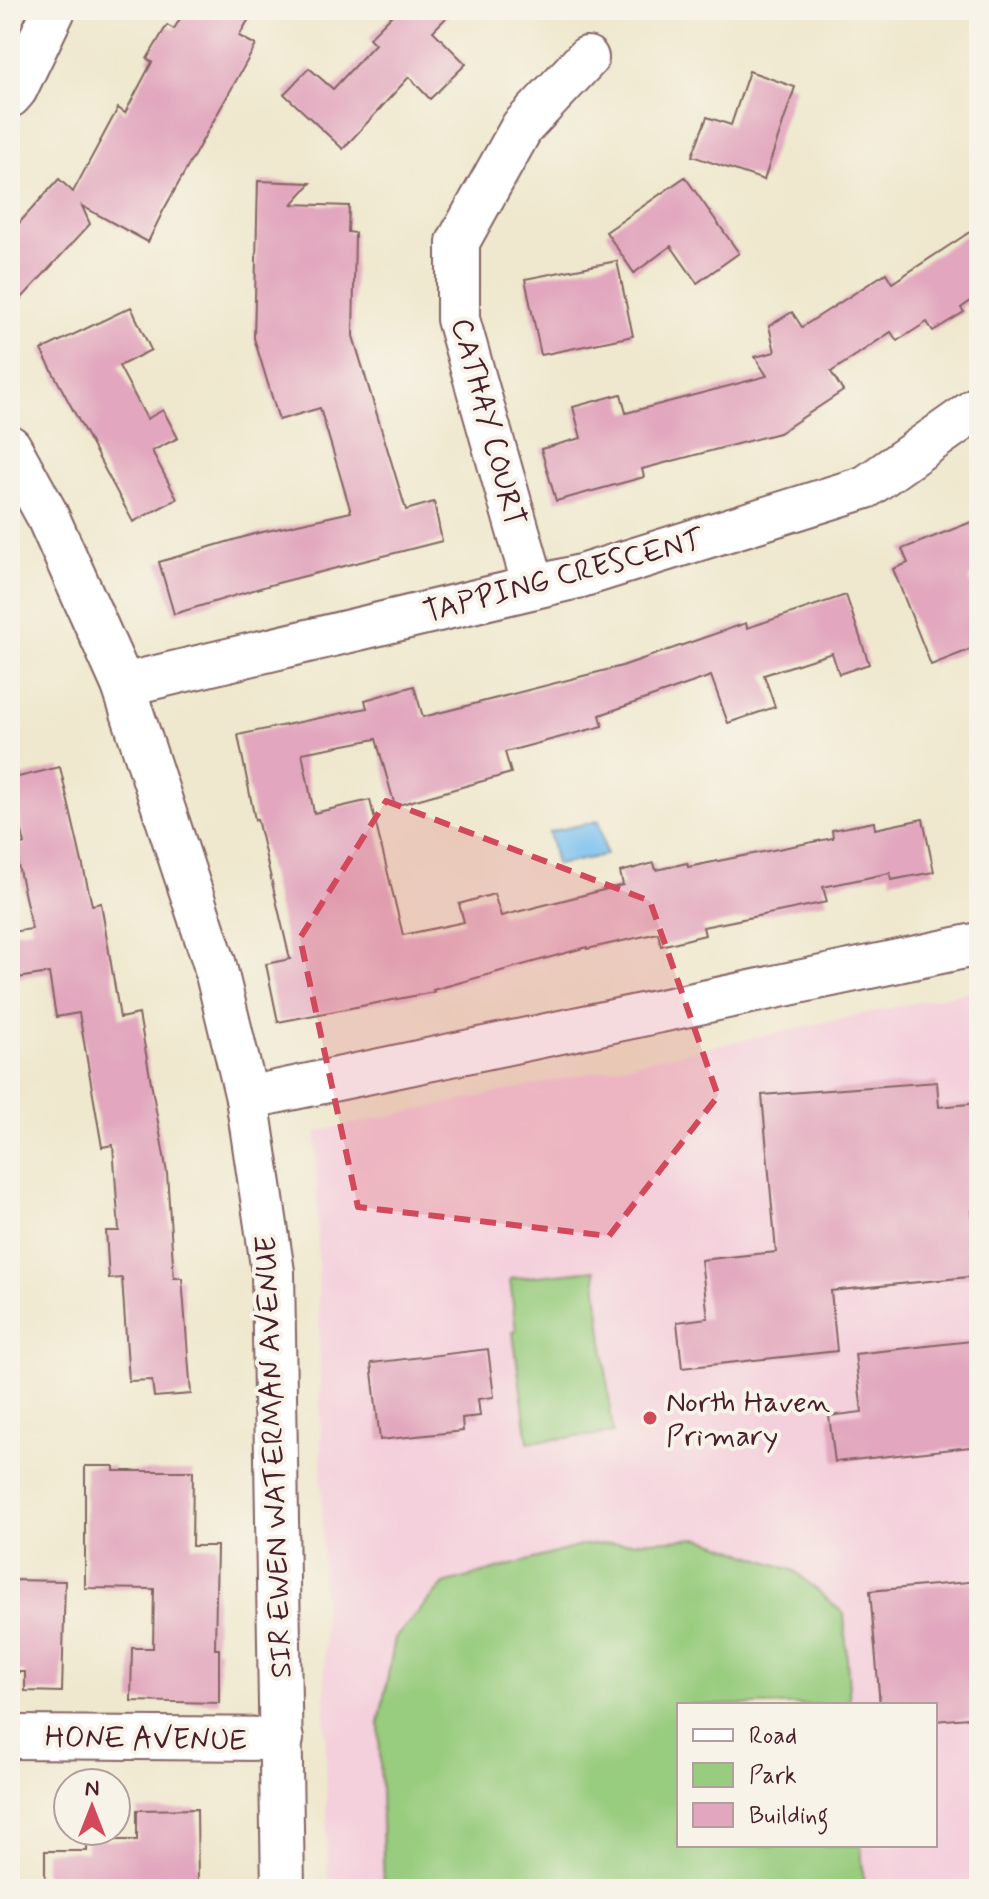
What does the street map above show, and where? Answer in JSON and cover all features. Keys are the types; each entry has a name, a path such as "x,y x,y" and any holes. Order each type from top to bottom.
{"street":[{"path":"10,96 54,10"},
{"name":"CATHAY COURT","path":"534,587 458,319 458,242 522,127 587,58"},
{"name":"TAPPING CRESCENT","path":"123,685 581,576 866,487 979,407"},
{"name":"SIR EWEN WATERMAN AVENUE","path":"10,447 46,513 123,685 214,962 247,1098 273,1272 283,1889"},
{"path":"247,1098 979,944"},
{"name":"HONE AVENUE","path":"10,1737 282,1739"}],"highlighted area":[{"path":"386,801 650,901 718,1096 609,1236 358,1207 300,938"}],"shaded area":[{"name":"North Haven Primary","path":"979,989 979,1889 328,1889 316,1132"}],"green space":[{"path":"595,1270 613,1433 528,1442 513,1332 516,1331 510,1279"},
{"path":"701,1538 795,1571 844,1614 850,1703 677,1703 677,1847 861,1847 864,1889 384,1889 379,1724 395,1638 444,1584 584,1545"}],"water":[{"path":"598,821 606,855 556,865 549,832"}],"building":[{"path":"185,10 254,10 239,36 256,45 148,242 82,206 90,224 10,311 10,233 59,179 73,192 118,108 125,113 152,62 147,59 167,25 174,29"},
{"path":"397,10 454,10 433,31 466,64 430,99 409,77 343,149 284,94 309,68 333,89 375,44 369,38"},
{"path":"749,71 795,87 764,180 692,156 707,117 731,125"},
{"path":"685,177 739,253 697,283 671,246 634,273 606,232"},
{"path":"258,181 311,183 292,204 349,206 348,232 355,233 353,336 406,510 434,502 442,541 270,585 174,614 159,562 254,534 351,512 320,408 279,420 254,338"},
{"path":"979,226 979,295 961,308 964,312 933,331 927,322 897,341 891,332 831,372 843,391 779,433 642,469 644,477 556,501 541,449 581,438 573,407 621,394 626,413 767,376 755,357 775,352 769,326 792,312 802,327 886,273 892,283"},
{"path":"617,261 633,336 541,355 525,279"},
{"path":"131,307 151,350 119,366 147,419 163,410 178,438 152,451 177,499 133,522 41,350"},
{"path":"979,519 979,572 969,578 979,604 979,646 931,665 893,569 908,563 902,549"},
{"path":"846,595 869,664 839,674 832,653 764,675 775,707 728,723 711,676 600,715 603,726 505,752 511,773 395,806 376,739 302,753 314,813 370,800 403,935 464,922 459,904 494,894 501,916 623,885 620,872 654,863 656,870 687,863 688,867 833,838 832,830 874,822 875,829 923,819 934,872 891,880 890,873 823,887 827,902 703,927 705,935 661,946 658,933 587,947 434,992 278,1022 266,964 290,959 255,820 238,735 367,708 365,700 414,686 423,717 622,666 746,623 747,628"},
{"path":"60,767 92,905 101,903 120,1018 139,1014 167,1173 174,1278 182,1278 191,1394 154,1397 152,1380 129,1381 122,1278 109,1279 106,1231 119,1231 113,1145 102,1147 79,1013 56,1017 49,973 17,978 10,932 32,929 14,847 25,844 10,779"},
{"path":"937,1082 939,1107 979,1103 979,1209 972,1210 978,1276 831,1291 837,1351 682,1368 677,1322 708,1318 701,1260 776,1252 762,1095"},
{"path":"971,1341 979,1413 979,1446 835,1462 829,1416 862,1412 855,1354"},
{"path":"488,1349 494,1397 478,1399 480,1416 462,1418 463,1431 380,1440 371,1363"},
{"path":"85,1466 114,1466 114,1471 193,1471 192,1546 217,1546 215,1649 219,1649 219,1703 131,1701 132,1648 153,1648 154,1589 85,1588"},
{"path":"10,1580 65,1581 62,1692 25,1691 25,1672 10,1672"},
{"path":"979,1581 979,1717 937,1721 937,1703 880,1703 870,1591"},
{"path":"197,1809 198,1889 45,1889 45,1851 132,1847 132,1840 137,1840 137,1810"}],"place":[{"name":"North Haven Primary","path":"650,1418"}]}
